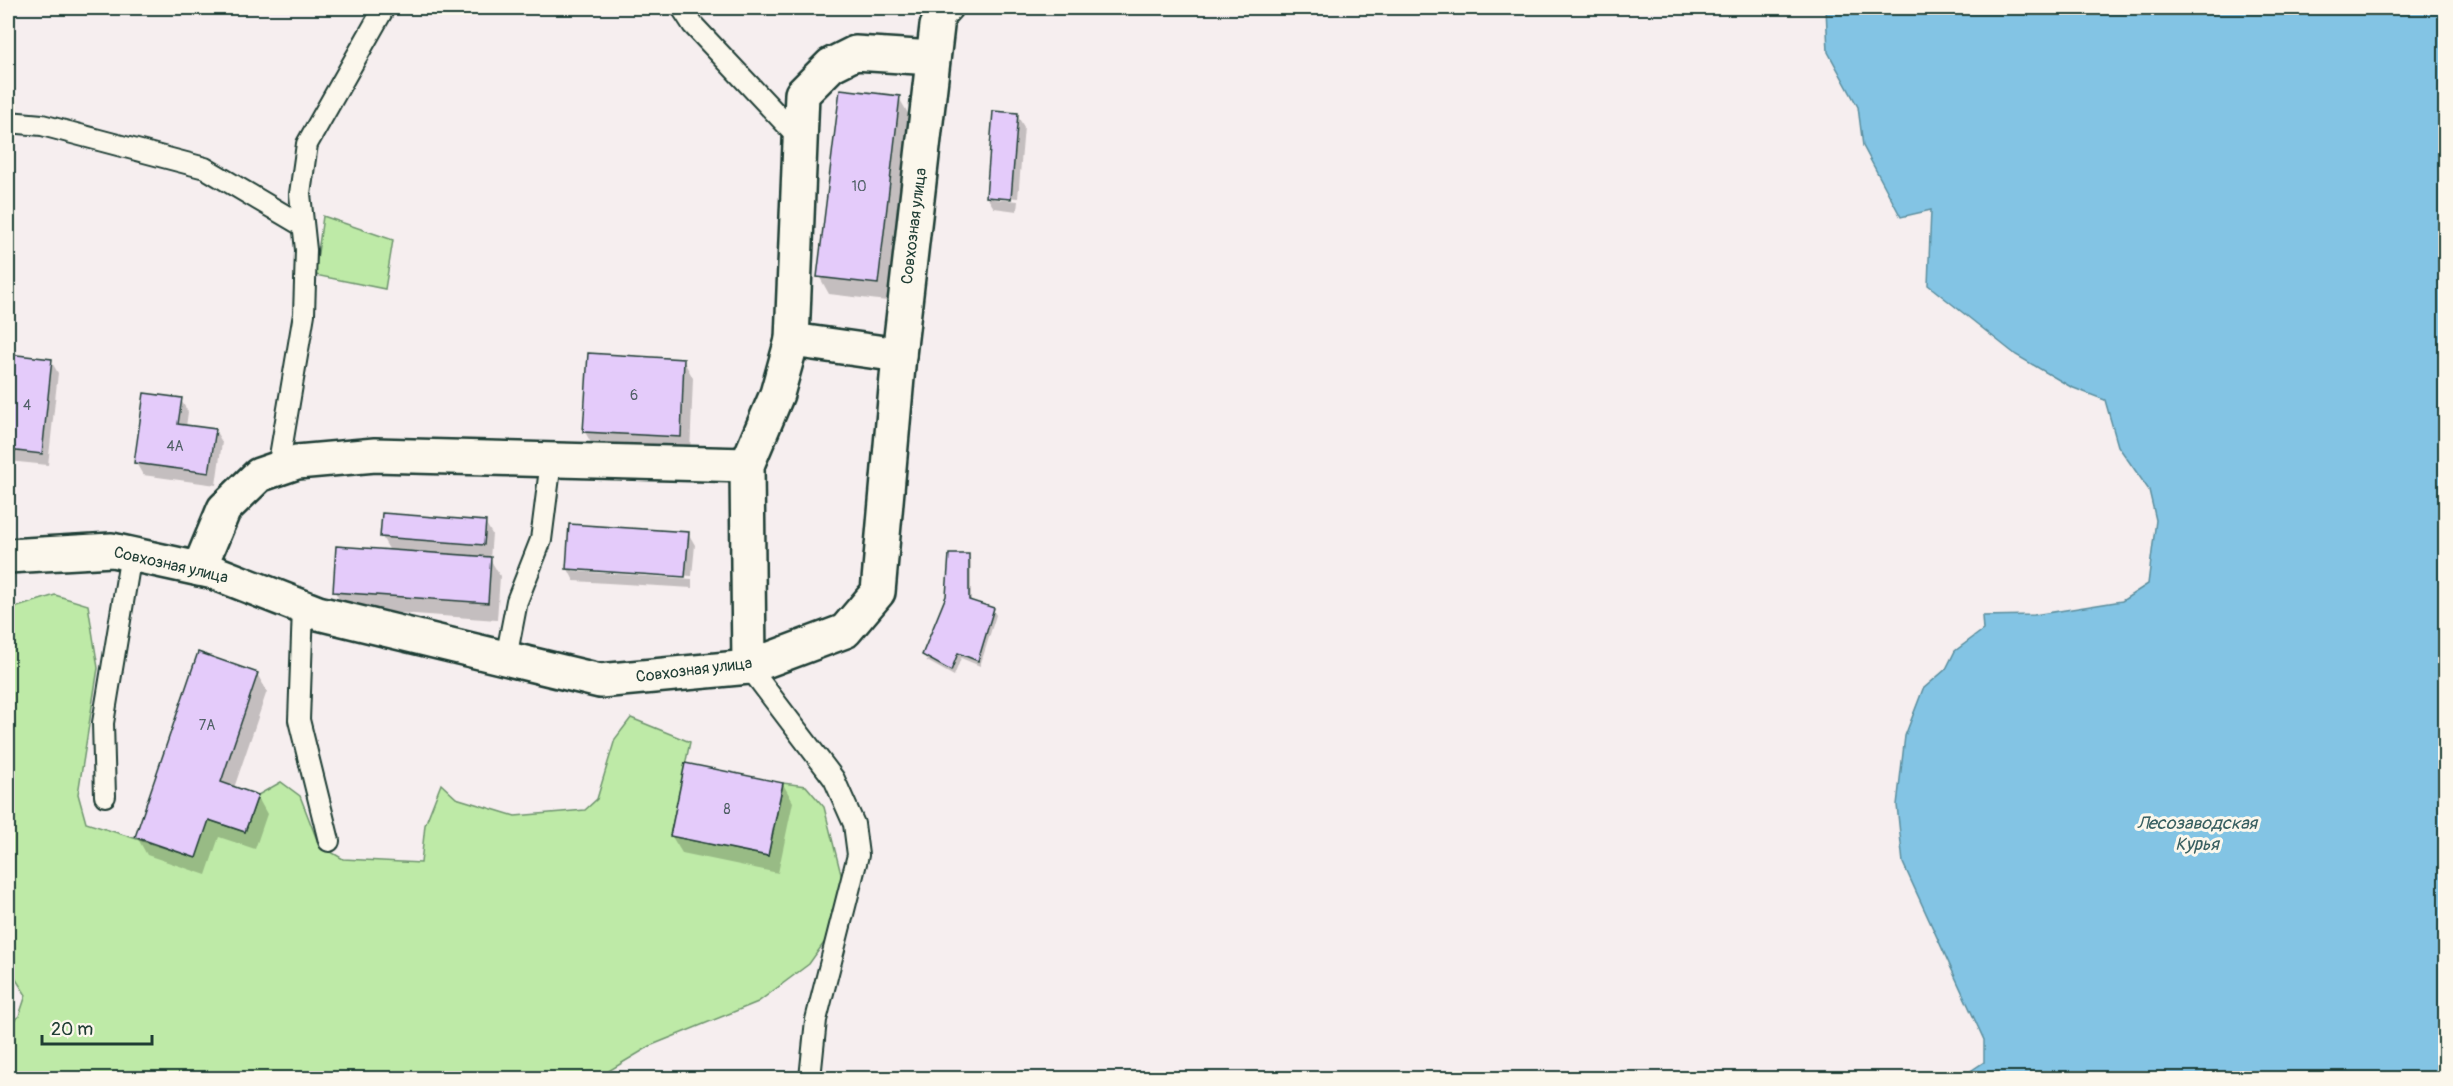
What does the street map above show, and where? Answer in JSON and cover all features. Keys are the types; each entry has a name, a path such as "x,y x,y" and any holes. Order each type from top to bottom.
{"street":[{"name":"Совхозная улица","path":"8,556 112,550 131,554 213,572 318,613 600,681 749,667 845,631 878,592 899,355 933,58 945,17"},
{"path":"749,667 747,465 777,394 792,340 801,94 831,65 855,53 933,58"},
{"path":"792,340 899,355"},
{"path":"199,569 224,509 259,475 297,462 375,455 747,465"}],"lane":[{"path":"278,468 304,314 306,250 300,194 307,144 384,8"},
{"path":"682,8 693,25 800,139"},
{"path":"8,122 42,125 205,168 303,226"},
{"path":"506,658 518,601 541,540 551,461"},
{"path":"105,796 103,723 131,554"},
{"path":"303,608 299,720 329,841"},
{"path":"749,667 834,778 854,824 858,855 816,1020 810,1078"}],"green space":[{"path":"323,216 393,240 385,289 315,275"},
{"path":"55,595 88,605 98,668 78,794 86,823 191,856 209,820 245,832 258,795 281,782 300,796 319,845 343,859 421,863 425,825 441,784 456,798 515,816 585,810 597,799 615,739 631,718 690,742 670,836 768,856 783,783 806,786 824,807 843,882 826,940 809,964 758,1002 652,1045 597,1078 16,1078 8,1073 8,1025 19,1016 26,995 8,967 8,610"}],"water":[{"name":"Лесозаводская Курья","path":"1826,8 2445,8 2445,1078 1960,1078 1984,1062 1984,1040 1903,863 1897,805 1905,736 1923,689 1946,669 1955,651 1983,630 1982,616 2034,615 2122,601 2148,584 2156,520 2149,490 2118,446 2105,400 2071,387 2016,355 1928,285 1931,210 1901,217 1863,146 1858,107 1828,52"}],"building":[{"path":"840,89 900,96 878,284 817,277"},
{"path":"993,111 1018,113 1011,199 986,197"},
{"path":"588,353 684,359 681,437 583,432"},
{"path":"8,354 52,359 42,454 8,450"},
{"path":"144,393 182,398 178,424 216,429 209,473 134,463"},
{"path":"382,513 486,521 484,545 380,537"},
{"path":"569,524 689,532 685,577 566,569"},
{"path":"336,546 491,557 488,603 333,592"},
{"path":"949,554 969,554 969,600 994,608 978,661 958,653 951,671 922,655 946,596"},
{"path":"198,652 258,673 221,782 258,795 245,832 209,820 196,858 135,837"},
{"path":"685,763 783,783 768,856 670,836"}]}
